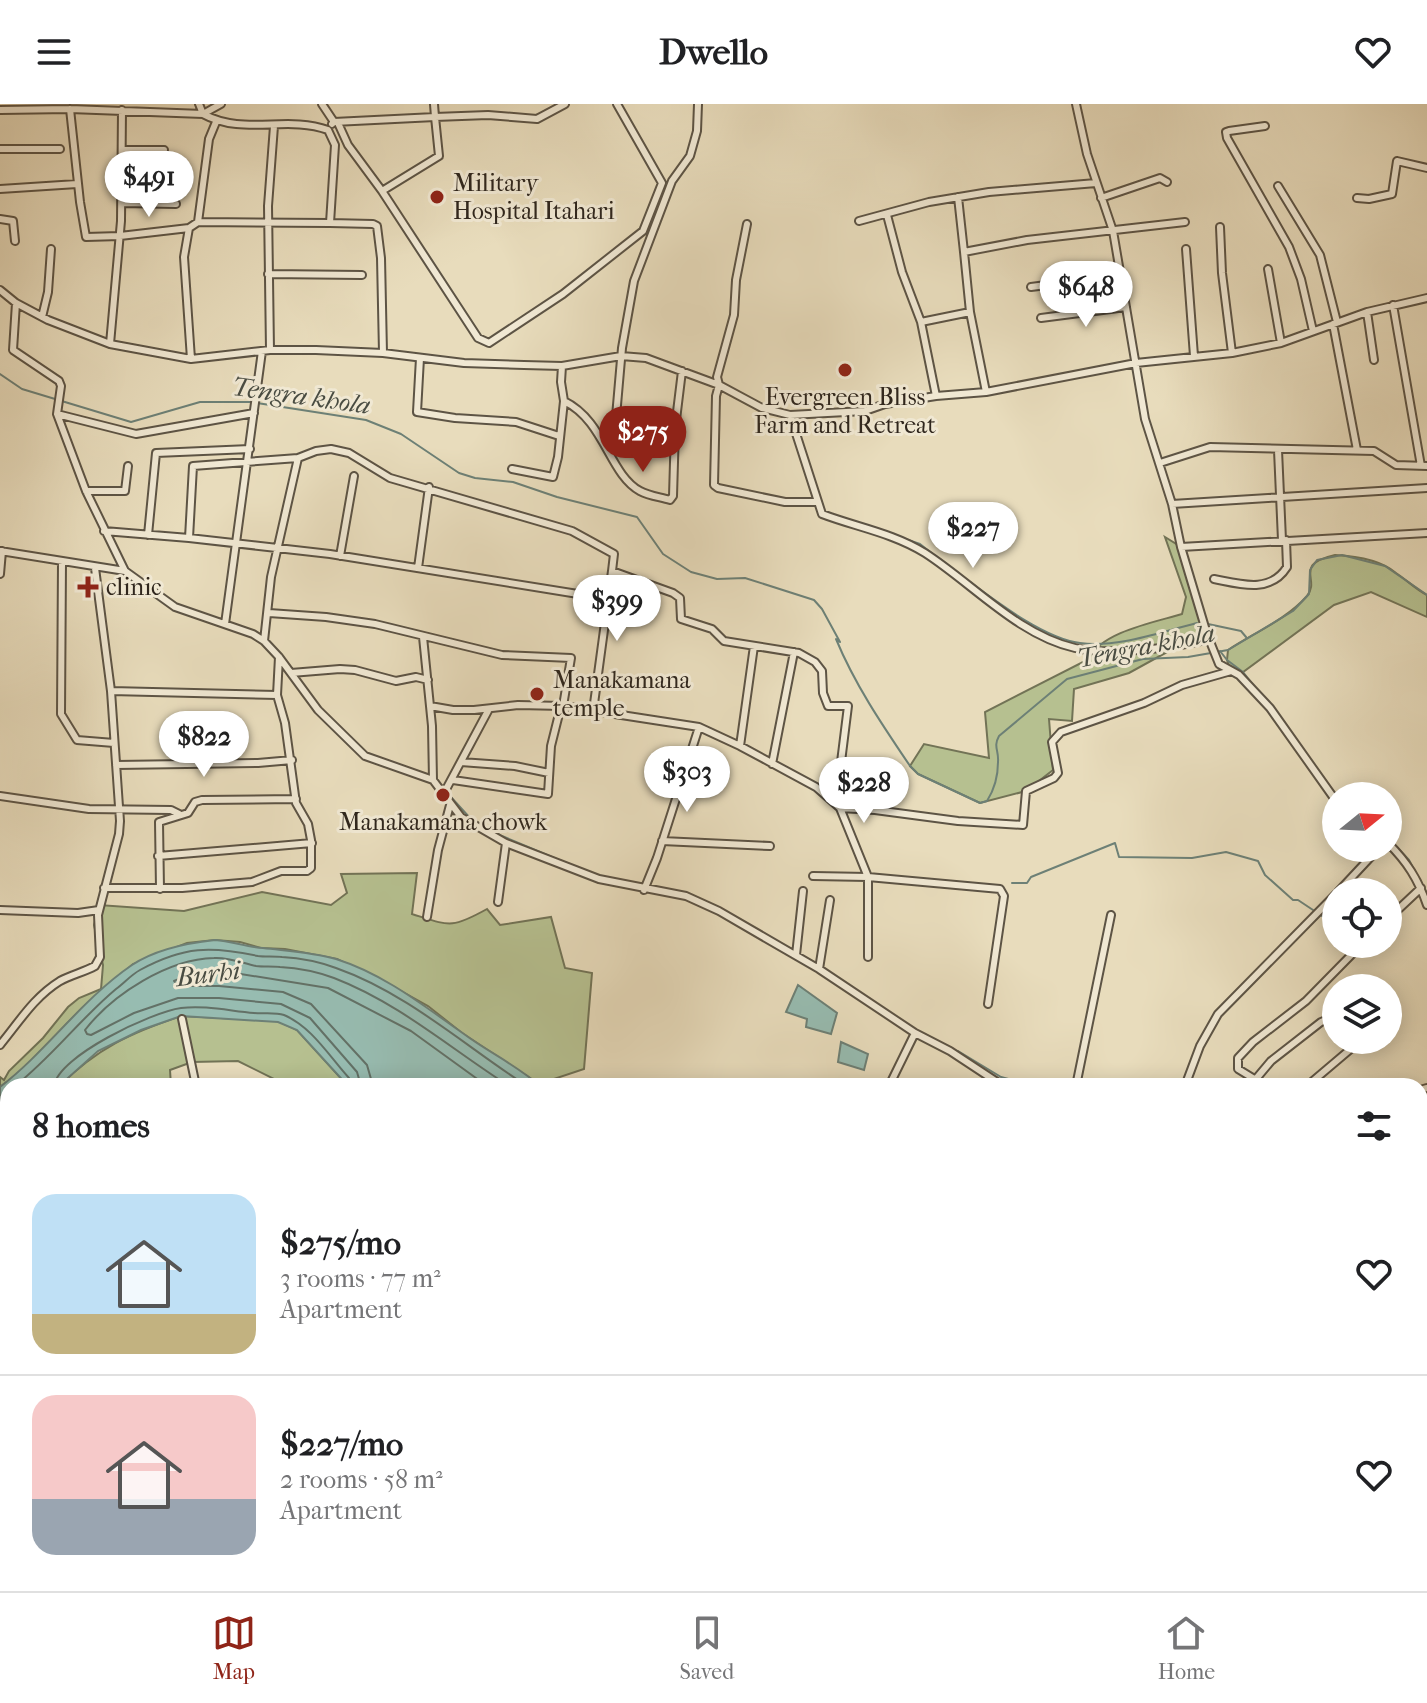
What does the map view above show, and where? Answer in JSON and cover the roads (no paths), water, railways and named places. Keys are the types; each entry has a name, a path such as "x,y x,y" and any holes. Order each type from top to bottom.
{"street":[{"path":"199,104 203,114"},
{"path":"203,114 221,104"},
{"path":"322,104 478,338 485,342 493,341 563,294 643,231 662,183 617,104"},
{"path":"382,191 439,156 434,104"},
{"path":"328,130 336,122 386,117 488,115 537,119 565,104"},
{"path":"607,446 615,428 621,356 634,281 672,181 690,156 697,131 698,104"},
{"path":"1076,104 1096,183 1113,231 1152,448 1160,463 1181,547 1217,661 1239,675 1270,708 1323,782"},
{"path":"0,110 122,110 131,107 203,114 216,122 242,126 292,124 328,130"},
{"path":"70,109 86,237 189,228 198,222 377,226 381,258 383,353"},
{"path":"110,344 122,203 122,110"},
{"path":"198,222 209,139 216,122"},
{"path":"225,624 257,386 266,350 268,224 274,126"},
{"path":"1265,126 1229,131 1226,132 1227,138 1289,247 1304,289 1313,331"},
{"path":"328,130 335,145 330,223"},
{"path":"0,149 60,149"},
{"path":"122,150 164,150"},
{"path":"1357,198 1392,194 1397,161 1427,168"},
{"path":"122,181 184,178"},
{"path":"1101,198 1160,178 1167,182"},
{"path":"859,221 929,202 989,192 1096,183"},
{"path":"0,189 77,184"},
{"path":"1278,186 1320,255 1357,450"},
{"path":"958,197 970,312 986,392"},
{"path":"122,203 176,204"},
{"path":"887,215 902,272 921,322 936,396"},
{"path":"0,219 13,221 15,241"},
{"path":"964,252 1027,240 1185,222"},
{"path":"747,224 736,280 734,315 717,377 714,485 785,502 817,502"},
{"path":"1220,227 1232,353"},
{"path":"189,228 184,257 191,359"},
{"path":"42,317 48,292 51,249"},
{"path":"1186,249 1194,356"},
{"path":"1268,269 1281,343"},
{"path":"268,274 362,275"},
{"path":"1031,287 1122,275"},
{"path":"0,290 42,317 110,344 191,359 266,350 383,353 464,363 562,366 621,356 646,358 719,385 762,408 790,415 865,411 885,404 986,392 1136,363 1232,353 1281,343 1367,312 1427,298"},
{"path":"16,303 13,350 56,378 61,386 58,412 86,491 125,571 175,607 253,634 264,641 318,710 365,756 433,780"},
{"path":"1160,463 1210,447 1357,450 1380,453 1396,465 1424,466 1393,305"},
{"path":"1041,318 1126,307"},
{"path":"921,322 970,312"},
{"path":"1367,312 1374,360"},
{"path":"420,358 417,412 516,422 559,436"},
{"path":"512,469 553,477 564,401 562,366"},
{"path":"564,401 574,406 591,423 633,486 670,500 673,496 675,428 682,371"},
{"path":"58,412 136,434 254,413"},
{"path":"790,415 822,514 903,541 1029,628 1075,648 1178,646 1210,639"},
{"path":"148,535 156,453 250,449"},
{"path":"189,538 193,466 298,458 331,449 349,453 390,478 429,487 450,497 584,536 614,554 593,711"},
{"path":"1214,579 1244,585 1268,584 1287,567 1278,450"},
{"path":"264,641 271,577 298,458"},
{"path":"86,491 125,491 128,466"},
{"path":"340,556 354,476"},
{"path":"418,568 429,487"},
{"path":"1172,504 1427,488"},
{"path":"104,531 277,547 609,599"},
{"path":"1181,547 1427,533"},
{"path":"0,574 1,551 125,571"},
{"path":"62,562 61,714 77,740 114,743"},
{"path":"0,1045 24,1013 47,991 67,977 95,966 100,957 99,910 119,834 111,691 95,568"},
{"path":"612,571 673,593 680,598 681,619 712,629 724,641 794,652 815,662 822,671 823,693 828,706 848,706 839,778 840,808 868,877 868,957"},
{"path":"269,613 363,622 502,655 571,658 563,706 553,735 548,794 453,780"},
{"path":"423,637 433,780 461,817 506,843 599,879 686,896 719,911 819,969 988,1078"},
{"path":"740,746 754,646"},
{"path":"772,764 794,652"},
{"path":"104,888 160,889 252,882 276,872 307,871 313,864 308,824 296,799 292,760 277,695 279,657"},
{"path":"291,673 340,669 396,681 416,677 428,680"},
{"path":"430,706 453,710 518,705 563,706 699,727 816,787 840,808 1023,825 1026,791 1058,773 1052,742 1061,732 1144,703 1182,685 1231,671"},
{"path":"111,691 277,695"},
{"path":"443,795 489,709"},
{"path":"644,890 699,727"},
{"path":"116,765 292,760"},
{"path":"461,762 515,766 549,773"},
{"path":"0,796 59,805 171,810 180,815"},
{"path":"160,889 159,822 191,811 195,802 202,800 296,799"},
{"path":"427,917 438,850 450,805"},
{"path":"662,841 770,846"},
{"path":"158,856 312,843"},
{"path":"498,902 506,843"},
{"path":"1402,857 1421,888 1427,905"},
{"path":"1351,878 1366,862"},
{"path":"813,876 994,887 1003,892 988,1004"},
{"path":"1402,906 1421,888"},
{"path":"796,955 803,891"},
{"path":"819,969 830,900"},
{"path":"1188,1078 1200,1046 1218,1014 1322,908"},
{"path":"0,910 78,913 99,910"},
{"path":"1078,1078 1111,915"},
{"path":"1253,1078 1238,1069 1238,1058 1253,1042 1306,1001 1348,958"},
{"path":"182,1019 194,1078"},
{"path":"1258,1078 1271,1061 1322,1022"},
{"path":"893,1078 915,1033"},
{"path":"1316,1078 1345,1054"}],"water":[{"name":"Burhi","path":"215,940 318,955 354,965 403,992 530,1078 341,1078 297,1030 278,1022 181,1016 141,1030 98,1051 68,1078 11,1078 97,993 132,965 151,955"},
{"path":"798,985 837,1013 831,1034 806,1027 807,1019 786,1012"},
{"path":"841,1042 868,1054 864,1070 838,1062"}],"waterway":[{"name":"Tengra khola","path":"0,374 22,389 131,422 200,402 251,402"},
{"name":"Tengra khola","path":"257,403 366,420 401,434 459,473 513,482 557,497 637,517 663,554 691,572 717,579 745,578 814,600 840,642 836,639 861,689 910,766 918,774 980,803 987,801 995,782 999,736 1067,679 1143,659 1188,657 1228,650 1293,611 1309,594 1310,570 1317,560 1342,555 1385,566 1427,595"},
{"path":"823,507 825,512 920,544 948,566"},
{"path":"956,572 1032,624 1080,643 1124,641 1197,623"},
{"path":"1208,624 1241,631 1246,637"},
{"path":"1220,651 1243,672 1289,730"},
{"path":"450,796 470,818 502,836 564,862"},
{"path":"1012,883 1027,883 1031,877 1115,843 1119,857 1192,858 1226,852 1258,861 1265,875 1293,900 1298,900 1322,916"},
{"path":"1402,852 1427,894"},
{"path":"958,1051 1005,1078"}],"place":[{"name":"Military Hospital Itahari","path":"437,197"},
{"name":"Evergreen Bliss Farm and Retreat","path":"845,370"},
{"name":"clinic","path":"88,587"},
{"name":"Manakamana temple","path":"537,694"},
{"name":"Manakamana chowk","path":"443,795"}]}
